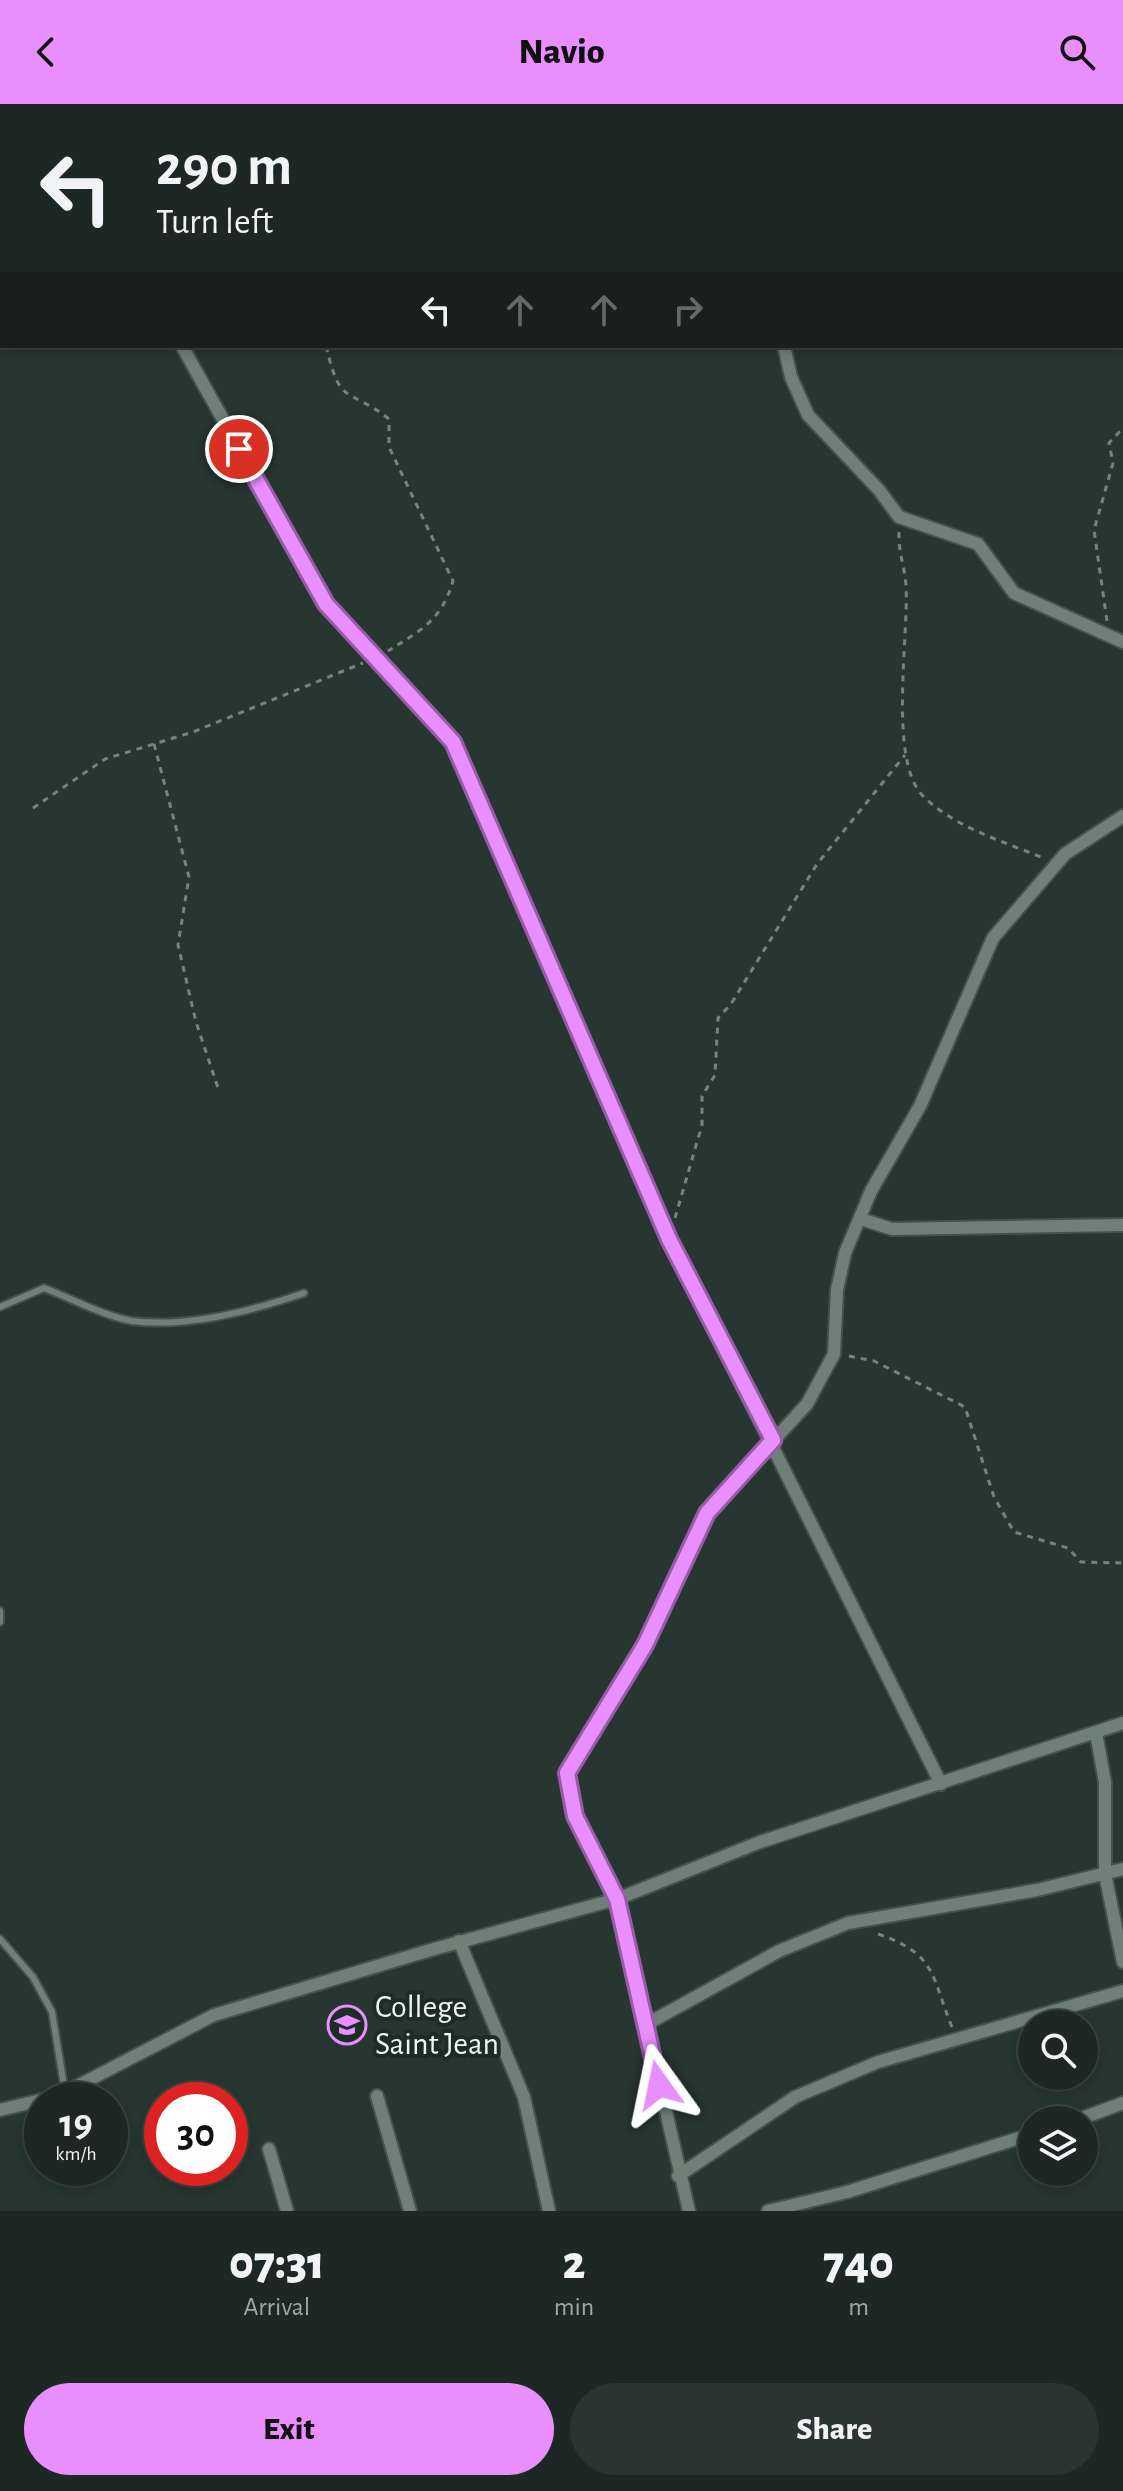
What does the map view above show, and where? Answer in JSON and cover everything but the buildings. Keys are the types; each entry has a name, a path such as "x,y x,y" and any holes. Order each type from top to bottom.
{"street":[{"path":"183,348 326,604 453,742 669,1239 773,1440 941,1784"},
{"path":"784,348 791,377 808,415 879,490 899,517 978,544 1014,593 1123,642"},
{"path":"689,2211 678,2176 617,1899 575,1816 567,1773 645,1645 707,1513 807,1404 834,1354 837,1290 845,1253 871,1191 920,1106 993,938 1057,864 1123,816"},
{"path":"861,1219 892,1229 1123,1225"},
{"path":"84,2082 214,2015 459,1941 617,1899 760,1842 1123,1723"},
{"path":"1096,1733 1105,1782 1105,1874 1123,1962"},
{"path":"645,2025 779,1951 848,1923 1037,1890 1123,1869"},
{"path":"459,1941 524,2097 549,2211"},
{"path":"678,2176 795,2097 878,2062 1123,1991"},
{"path":"377,2096 410,2211"},
{"path":"0,2110 24,2103"},
{"path":"1098,2112 1123,2103"},
{"path":"768,2211 847,2192 1018,2138"},
{"path":"269,2149 287,2211"}],"lane":[{"path":"0,1307 44,1288 131,1321 207,1319 258,1309 304,1293"},
{"path":"0,1611 0,1622"},
{"path":"0,1939 33,1977 52,2012 63,2082"}],"path":[{"path":"33,808 105,759 272,702 375,658 421,630 445,606 453,581 389,447 389,419 370,404 345,395 335,382 326,348"},
{"path":"1110,636 1094,530 1113,463 1109,443 1123,428"},
{"path":"899,517 898,553 906,583 905,755 921,795 958,822 1057,864"},
{"path":"154,744 189,877 178,945 196,1022 219,1091"},
{"path":"669,1239 702,1125 702,1096 715,1075 718,1018 731,1004 817,864 905,755"},
{"path":"834,1354 874,1361 965,1407 994,1497 1014,1532 1068,1548 1081,1562 1123,1563"},
{"path":"874,1932 901,1942 930,1964 957,2040"}],"place":[{"name":"College Saint Jean","path":"347,2025"}],"route":[{"path":"239,449 326,604 453,742 669,1239 773,1440 707,1513 645,1645 567,1773 575,1816 617,1899 659,2085"}]}
